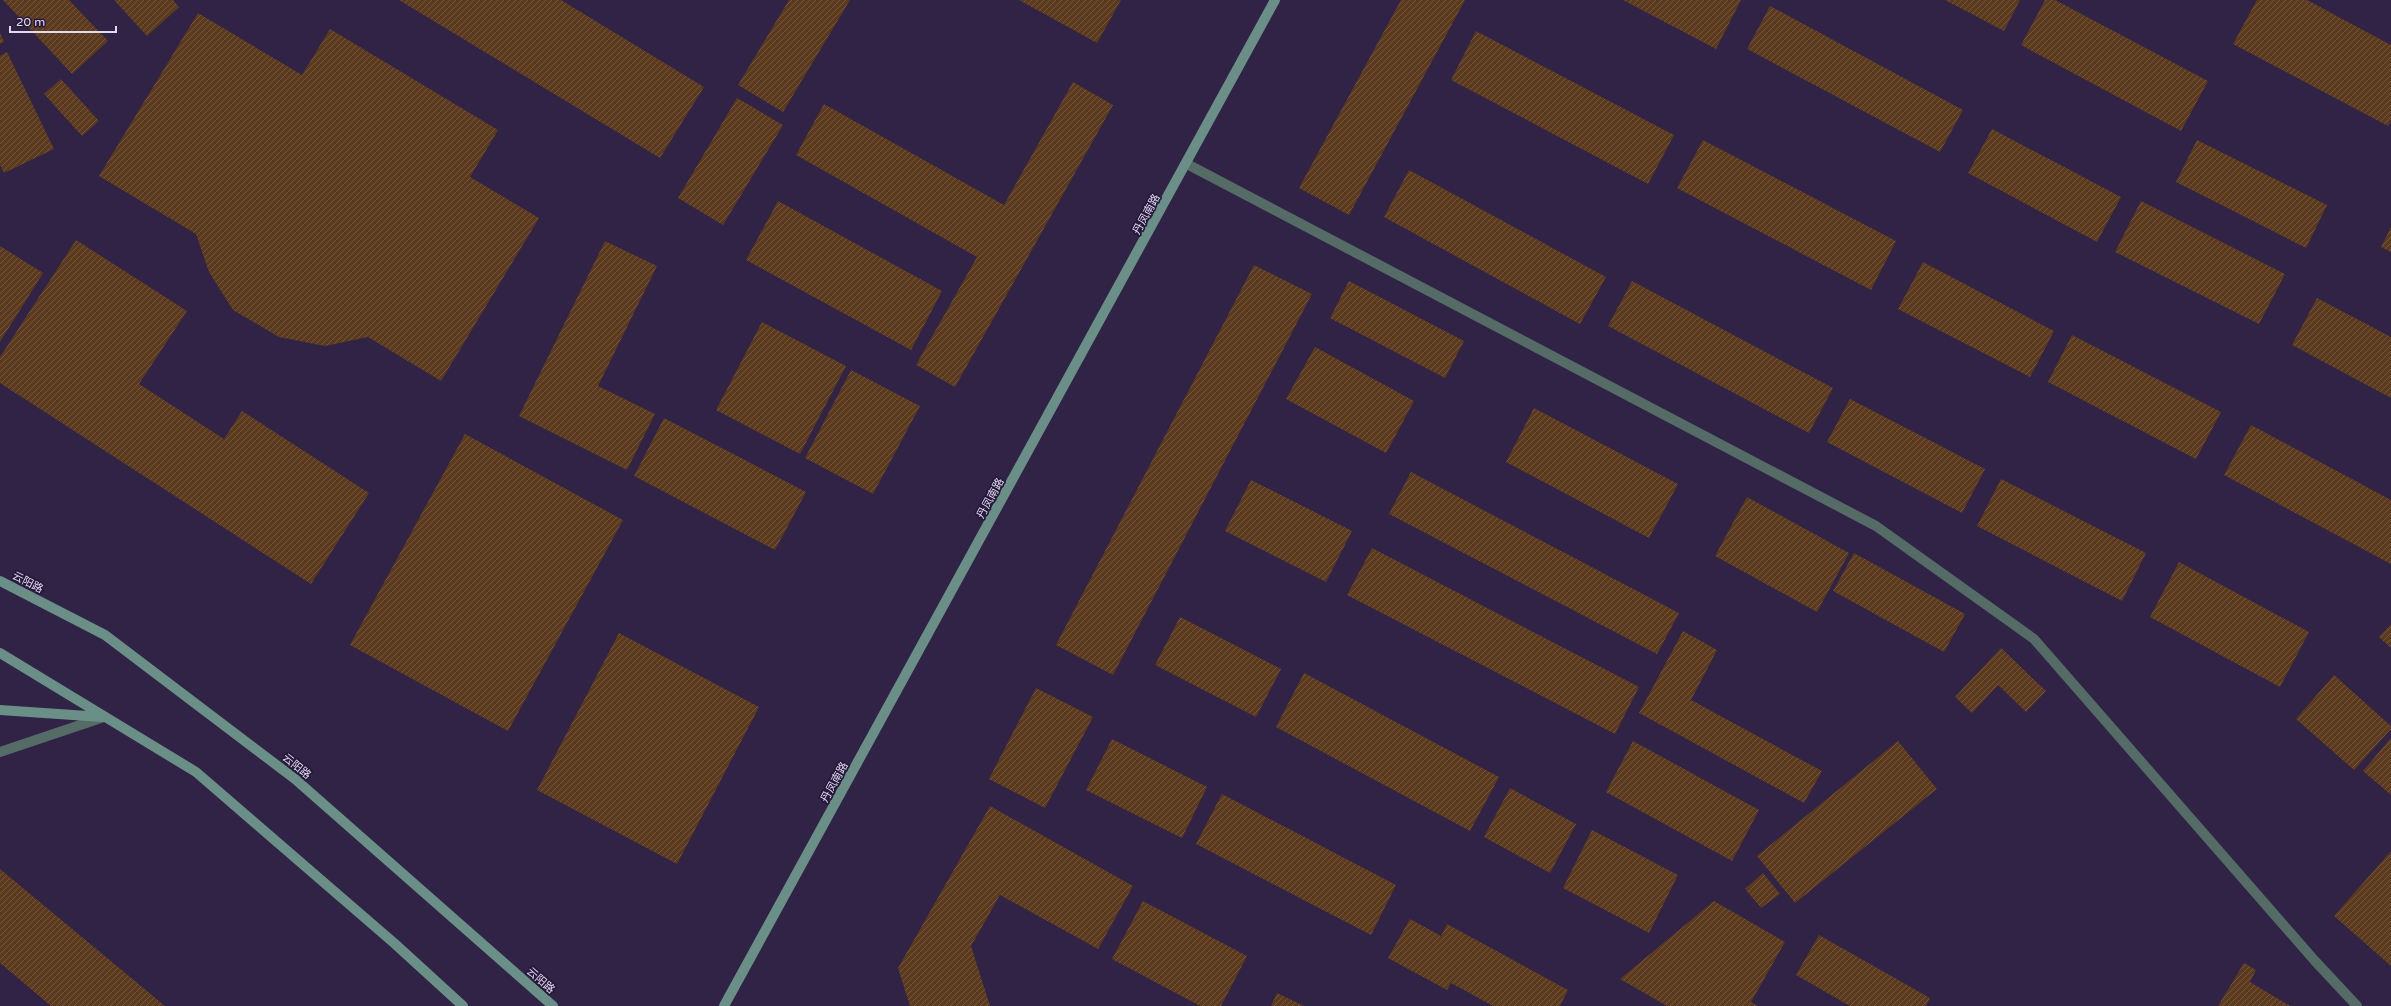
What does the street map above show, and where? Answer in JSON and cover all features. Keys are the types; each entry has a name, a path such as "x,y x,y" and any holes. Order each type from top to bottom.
{"street":[{"name":"丹凤南路","path":"724,1006 1187,164 1275,0"},
{"path":"1187,164 1876,526 2034,639 2315,961 2357,1006"},
{"name":"云阳路","path":"0,581 105,635 295,779 552,1006"},
{"path":"0,653 196,772 394,943 463,1006"},
{"path":"0,710 104,717"},
{"path":"0,752 104,717"}],"building":[{"path":"3,0 69,0 108,41 72,74"},
{"path":"114,0 173,0 179,7 147,36"},
{"path":"399,0 561,0 704,87 660,158"},
{"path":"789,0 850,0 783,112 738,85"},
{"path":"1019,0 1121,0 1097,43"},
{"path":"1401,0 1465,0 1349,215 1299,188"},
{"path":"1623,0 1741,0 1716,49"},
{"path":"1945,0 2020,0 2004,31"},
{"path":"2045,0 2055,0 2208,81 2181,131 2021,45"},
{"path":"2257,0 2307,0 2391,45 2391,121 2388,126 2233,44"},
{"path":"1770,6 1963,110 1940,152 1747,49"},
{"path":"198,13 302,75 330,29 498,130 470,177 539,218 441,381 368,337 325,346 279,337 233,310 209,272 196,234 99,176"},
{"path":"1476,31 1674,135 1648,184 1451,80"},
{"path":"0,33 4,42 0,44"},
{"path":"7,52 54,149 4,173 0,165 0,56"},
{"path":"61,79 99,121 82,136 44,94"},
{"path":"1073,82 1113,105 955,387 916,365 977,257 796,155 824,104 1004,205"},
{"path":"737,98 783,125 723,225 678,198"},
{"path":"1992,129 2121,197 2097,242 1968,173"},
{"path":"1703,140 1896,241 1871,290 1677,188"},
{"path":"2197,140 2327,205 2306,248 2176,182"},
{"path":"1409,170 1606,277 1580,324 1384,217"},
{"path":"778,201 942,291 911,350 746,260"},
{"path":"2141,201 2285,274 2259,324 2115,252"},
{"path":"2391,227 2391,252 2381,247"},
{"path":"76,240 187,311 139,384 224,439 242,411 369,493 311,584 0,383 0,357"},
{"path":"605,241 657,266 598,386 655,414 627,470 519,416"},
{"path":"0,246 43,273 0,342"},
{"path":"1923,262 2054,331 2030,377 1898,309"},
{"path":"1254,265 1312,294 1113,675 1056,645"},
{"path":"1349,281 1464,341 1445,378 1330,318"},
{"path":"1632,281 1833,388 1809,433 1608,326"},
{"path":"2317,298 2391,337 2391,398 2292,345"},
{"path":"762,322 846,366 800,454 716,410"},
{"path":"2072,335 2221,412 2196,459 2048,382"},
{"path":"1315,347 1414,401 1386,453 1286,399"},
{"path":"851,370 920,406 873,494 805,458"},
{"path":"1850,399 1985,469 1962,513 1827,442"},
{"path":"1534,408 1678,484 1649,538 1506,462"},
{"path":"664,418 806,492 775,550 634,476"},
{"path":"2251,425 2391,500 2391,564 2224,475"},
{"path":"465,434 623,520 508,731 350,645"},
{"path":"1411,472 1679,613 1657,654 1389,514"},
{"path":"2001,479 2146,553 2122,601 1977,526"},
{"path":"1251,480 1352,531 1326,582 1225,531"},
{"path":"1747,497 1849,553 1817,612 1715,556"},
{"path":"1372,548 1639,687 1615,734 1347,595"},
{"path":"1854,553 1965,614 1944,652 1833,591"},
{"path":"2179,562 2309,632 2280,687 2150,617"},
{"path":"1180,617 1281,669 1256,717 1155,665"},
{"path":"2391,624 2391,648 2379,637"},
{"path":"1683,631 1717,650 1691,700 1822,771 1804,803 1639,713"},
{"path":"619,633 759,707 677,864 537,790"},
{"path":"2001,648 2046,691 2026,712 1998,685 1972,713 1955,697"},
{"path":"1304,673 1499,777 1470,831 1276,727"},
{"path":"2334,675 2391,726 2391,729 2354,770 2296,719"},
{"path":"1036,688 1093,717 1045,808 989,779"},
{"path":"1112,739 1207,787 1182,838 1086,790"},
{"path":"2390,739 2391,740 2391,795 2363,771"},
{"path":"1633,741 1759,810 1732,861 1606,792"},
{"path":"1898,741 1937,789 1795,903 1757,856"},
{"path":"1510,788 1576,824 1550,873 1484,837"},
{"path":"1222,794 1396,885 1371,935 1196,844"},
{"path":"990,806 1133,886 1098,949 1000,895 971,946 990,1006 910,1006 898,968"},
{"path":"1592,830 1678,875 1649,933 1563,888"},
{"path":"2391,851 2391,966 2334,916"},
{"path":"0,869 165,1006 51,1006 0,963"},
{"path":"1763,873 1780,894 1761,908 1745,889"},
{"path":"1143,901 1247,956 1221,1006 1200,1006 1112,959"},
{"path":"1714,901 1785,942 1751,1002 1758,1006 1667,1006 1620,979"},
{"path":"1410,919 1441,936 1447,924 1568,990 1560,1006 1493,1006 1451,983 1447,990 1388,958"},
{"path":"1819,935 1930,998 1926,1006 1850,1006 1796,975"},
{"path":"2244,963 2256,970 2250,982 2290,1006 2218,1006"},
{"path":"1277,993 1304,1006 1271,1006"}]}
